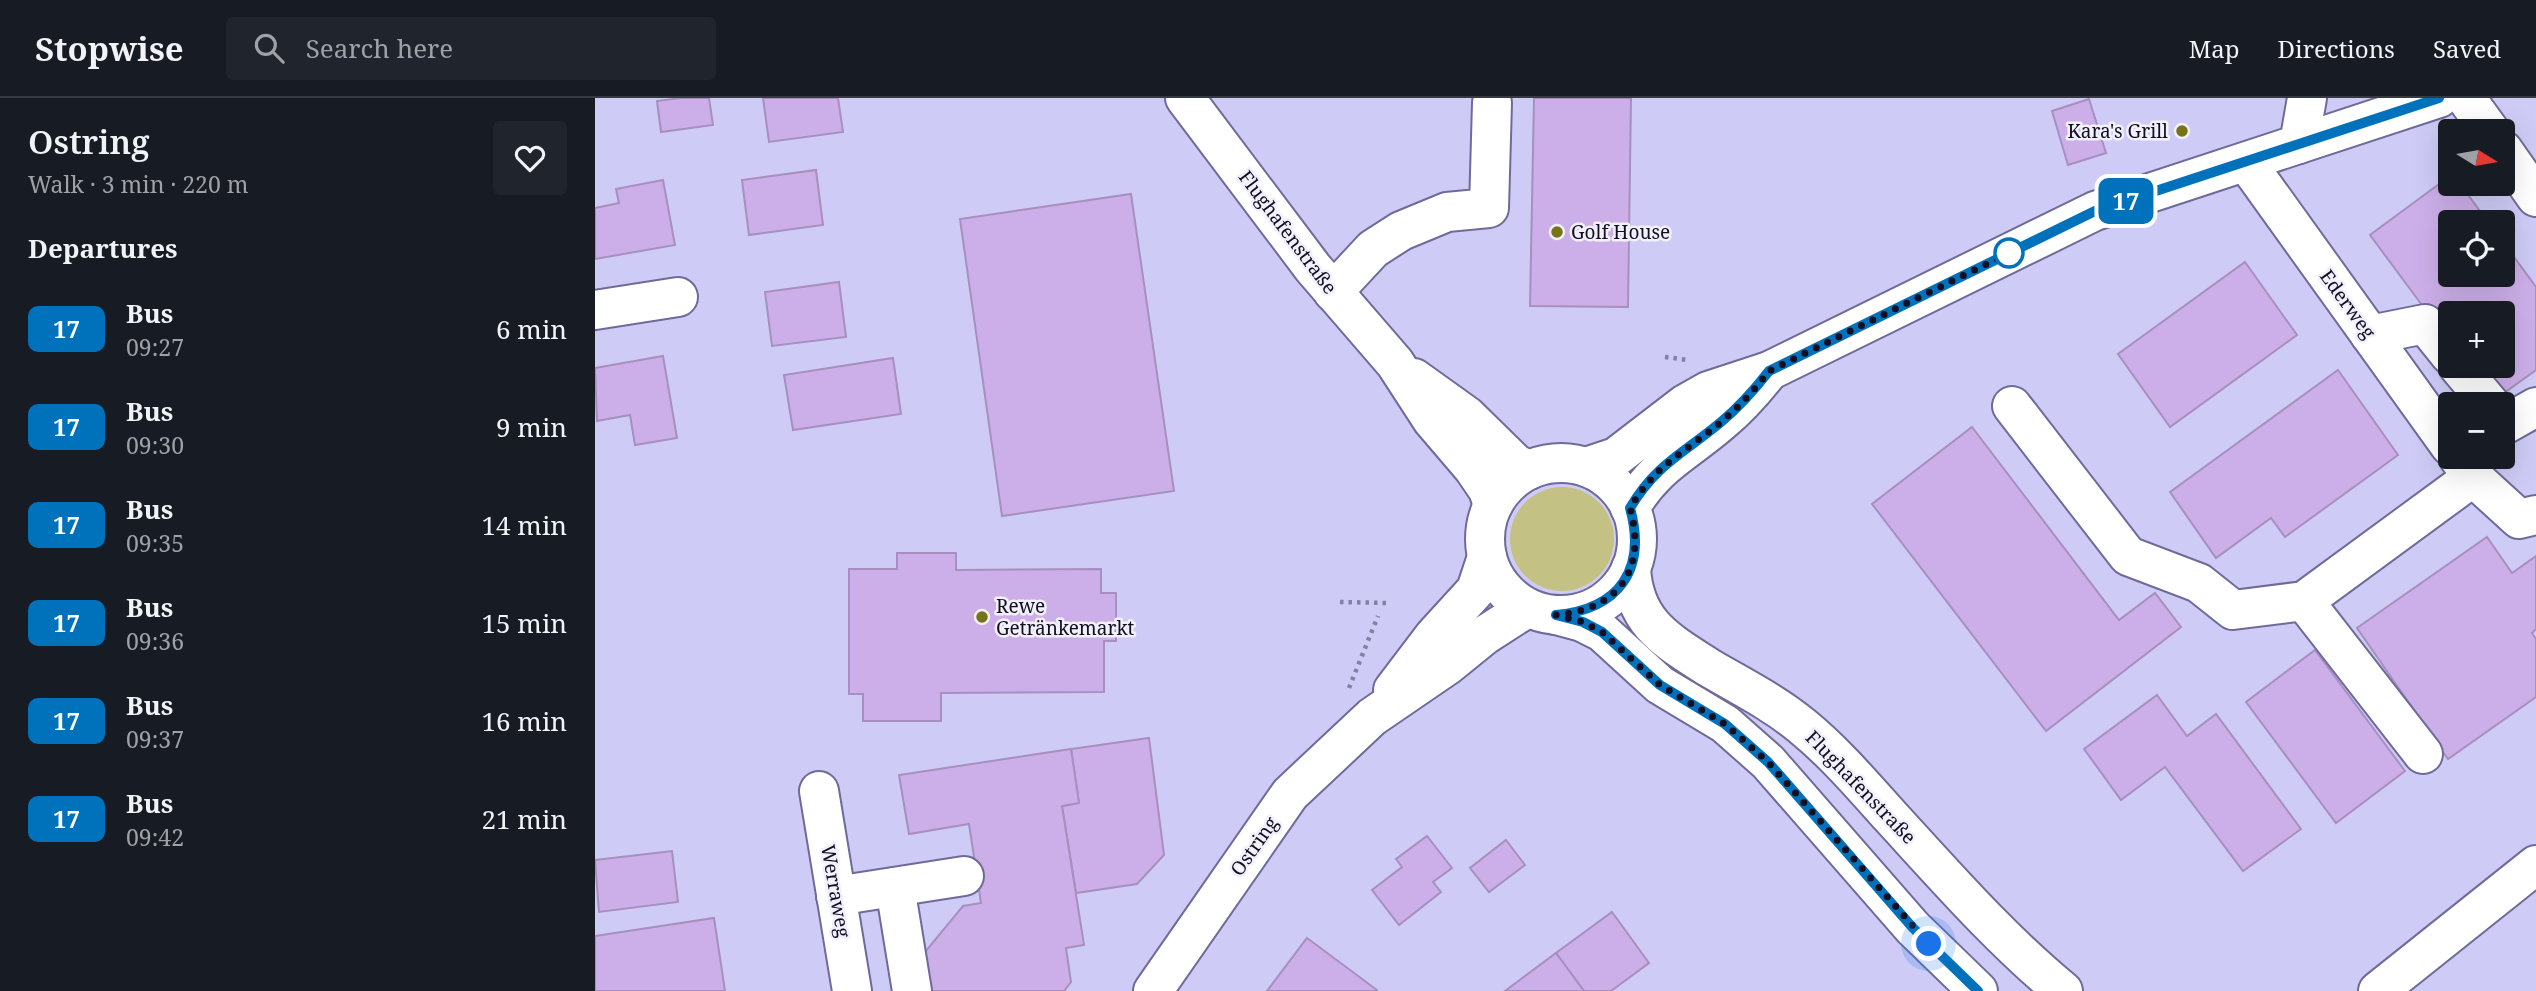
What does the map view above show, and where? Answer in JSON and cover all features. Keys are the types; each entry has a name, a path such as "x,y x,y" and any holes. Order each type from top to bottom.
{"street":[{"name":"Flughafenstraße","path":"1185,98 1333,292 1395,363 1440,431 1488,490 1493,505"},
{"path":"2299,144 2307,98"},
{"path":"1586,467 1616,457 1685,404 1708,391 1769,371 2095,211 2439,98"},
{"path":"2466,98 2481,119"},
{"path":"1333,292 1373,249 1401,231 1447,212 1489,208 1492,103"},
{"name":"Ederweg","path":"2246,162 2438,429"},
{"path":"2515,167 2536,197"},
{"path":"595,310 678,298"},
{"path":"2370,335 2425,324 2438,340"},
{"name":"Flughafenstraße","path":"1395,363 1467,416 1516,464 1529,470"},
{"path":"1630,508 1642,488 1658,470 1721,422 1756,388 1769,371"},
{"path":"2468,378 2480,392"},
{"path":"2012,406 2128,555 2199,583 2234,610 2304,601 2463,469"},
{"path":"2515,419 2536,407"},
{"path":"1541,611 1579,613 1601,603 1619,588 1631,568 1636,548 1636,527 1630,508 1624,497 1607,479 1586,467 1557,464 1529,470 1508,484 1493,505 1487,522 1487,557 1495,578 1509,595 1541,611 1583,622 1602,632 1660,685 1725,724 1768,762 1913,928 1978,991"},
{"path":"2467,469 2519,519 2536,515"},
{"name":"Ostring","path":"1153,991 1290,794 1372,716 1434,636 1476,590 1487,557"},
{"name":"Flughafenstraße","path":"1631,568 1632,591 1640,608 1665,639 1772,703 1803,727 1848,769 1966,898 2036,969 2063,991"},
{"path":"2304,601 2423,754"},
{"name":"Ostring","path":"1372,716 1448,666 1485,635 1541,611"},
{"name":"Werraweg","path":"819,791 852,991"},
{"path":"2379,987 2536,865"},
{"path":"837,896 964,876"},
{"path":"895,887 912,991"}],"path":[{"path":"1341,601 1388,603"}],"shaded area":[{"path":"1562,487 1582,491 1599,502 1610,519 1614,539 1610,559 1599,576 1582,587 1562,591 1542,587 1525,576 1514,559 1510,539 1514,519 1525,502 1542,491"}],"building":[{"path":"709,98 713,125 661,132 657,101"},
{"path":"763,98 838,98 843,132 769,142"},
{"path":"1534,98 1631,98 1628,307 1530,306"},
{"path":"2089,99 2106,153 2068,165 2052,111"},
{"path":"816,170 823,225 749,235 742,180"},
{"path":"663,180 675,245 595,259 595,208 619,203 616,189"},
{"path":"2438,185 2438,196 2469,196 2479,210 2438,210 2438,287 2515,287 2515,258 2536,287 2536,370 2505,392 2486,392 2476,378 2515,378 2515,301 2438,301 2438,327 2370,235"},
{"path":"1131,194 1174,491 1002,516 960,219"},
{"path":"2245,262 2297,335 2170,427 2118,354"},
{"path":"839,282 846,337 772,346 765,292"},
{"path":"663,356 677,438 635,445 630,415 597,421 595,368"},
{"path":"893,358 901,414 793,430 784,375"},
{"path":"2338,370 2398,455 2285,537 2271,518 2216,558 2170,492"},
{"path":"1972,427 2119,620 2155,593 2181,627 2046,731 1872,504"},
{"path":"2487,537 2512,573 2536,556 2536,629 2532,633 2536,639 2536,697 2448,759 2357,628"},
{"name":"Rewe Getränkemarkt","path":"897,553 956,553 956,570 1101,569 1101,593 1116,593 1116,641 1104,641 1104,692 941,693 941,721 863,721 863,694 849,694 849,569 897,569"},
{"path":"2315,650 2405,771 2336,823 2246,702"},
{"path":"2157,695 2187,736 2216,714 2301,829 2243,871 2165,767 2121,800 2084,749"},
{"path":"1149,738 1164,855 1137,884 1076,893 1062,806 1079,803 1071,749"},
{"path":"1071,749 1079,803 1062,806 1084,945 1066,948 1071,982 1064,991 930,991 925,952 963,906 981,903 969,824 909,834 899,775"},
{"path":"1427,836 1452,868 1433,882 1441,892 1399,925 1372,890 1402,867 1396,859"},
{"path":"1506,840 1525,865 1489,892 1470,868"},
{"path":"672,851 678,902 599,912 595,860"},
{"path":"1612,912 1649,963 1611,991 1584,991 1556,953"},
{"path":"714,918 725,991 595,991 595,936"},
{"path":"1307,938 1377,990 1267,991"},
{"path":"1556,953 1584,991 1505,991"}],"bus line":[{"name":"17","path":"1978,991 1913,928 1768,762 1725,724 1660,685 1602,632 1583,622 1556,615 1579,613 1601,603 1619,588 1631,568 1636,548 1636,527 1630,508 1642,488 1658,470 1721,422 1756,388 1769,371 2095,211 2439,98"}],"place":[{"name":"Kara's Grill","path":"2182,131"},
{"name":"Golf House","path":"1557,232"},
{"name":"Rewe Getränkemarkt","path":"982,617"}],"route":[{"path":"1929,944 1768,762 1725,724 1660,685 1602,632 1583,622 1556,615 1579,613 1601,603 1619,588 1631,568 1636,548 1636,527 1630,508 1642,488 1658,470 1721,422 1756,388 1769,371 2009,253"}]}
